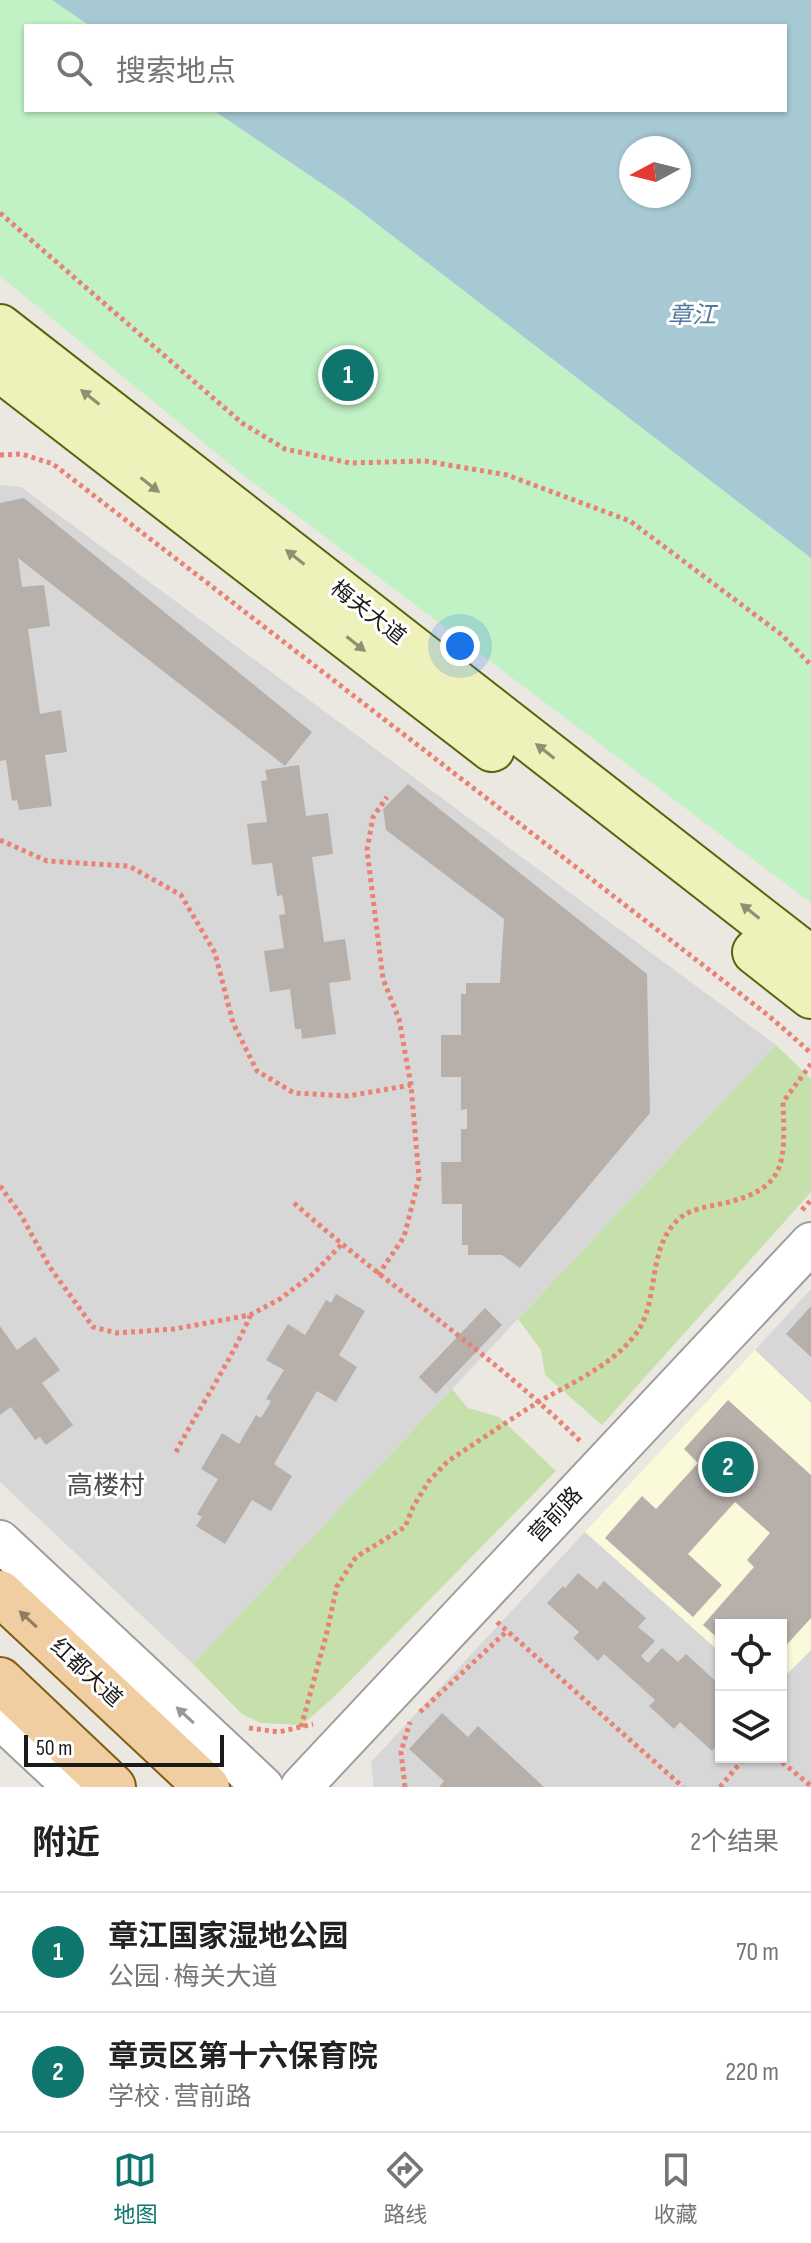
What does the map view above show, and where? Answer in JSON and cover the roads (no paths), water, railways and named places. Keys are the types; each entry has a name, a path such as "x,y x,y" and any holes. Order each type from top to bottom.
{"main road":[{"name":"梅关大道","path":"5,351 811,959"},
{"name":"梅关大道","path":"5,351 811,996"},
{"name":"红都大道","path":"0,1593 207,1787"},
{"path":"0,1680 113,1787"}],"street":[{"name":"营前路","path":"301,1787 806,1228"},
{"path":"0,1541 263,1787"},
{"path":"0,1718 74,1787"}],"water":[{"name":"章江","path":"52,0 811,0 811,558 346,200 216,112 787,112 787,24 87,24"}],"place":[{"name":"章江国家湿地公园","path":"348,375"},
{"name":"章贡区第十六保育院","path":"728,1467"}],"district":[{"name":"高楼村","path":"106,1486"}]}
